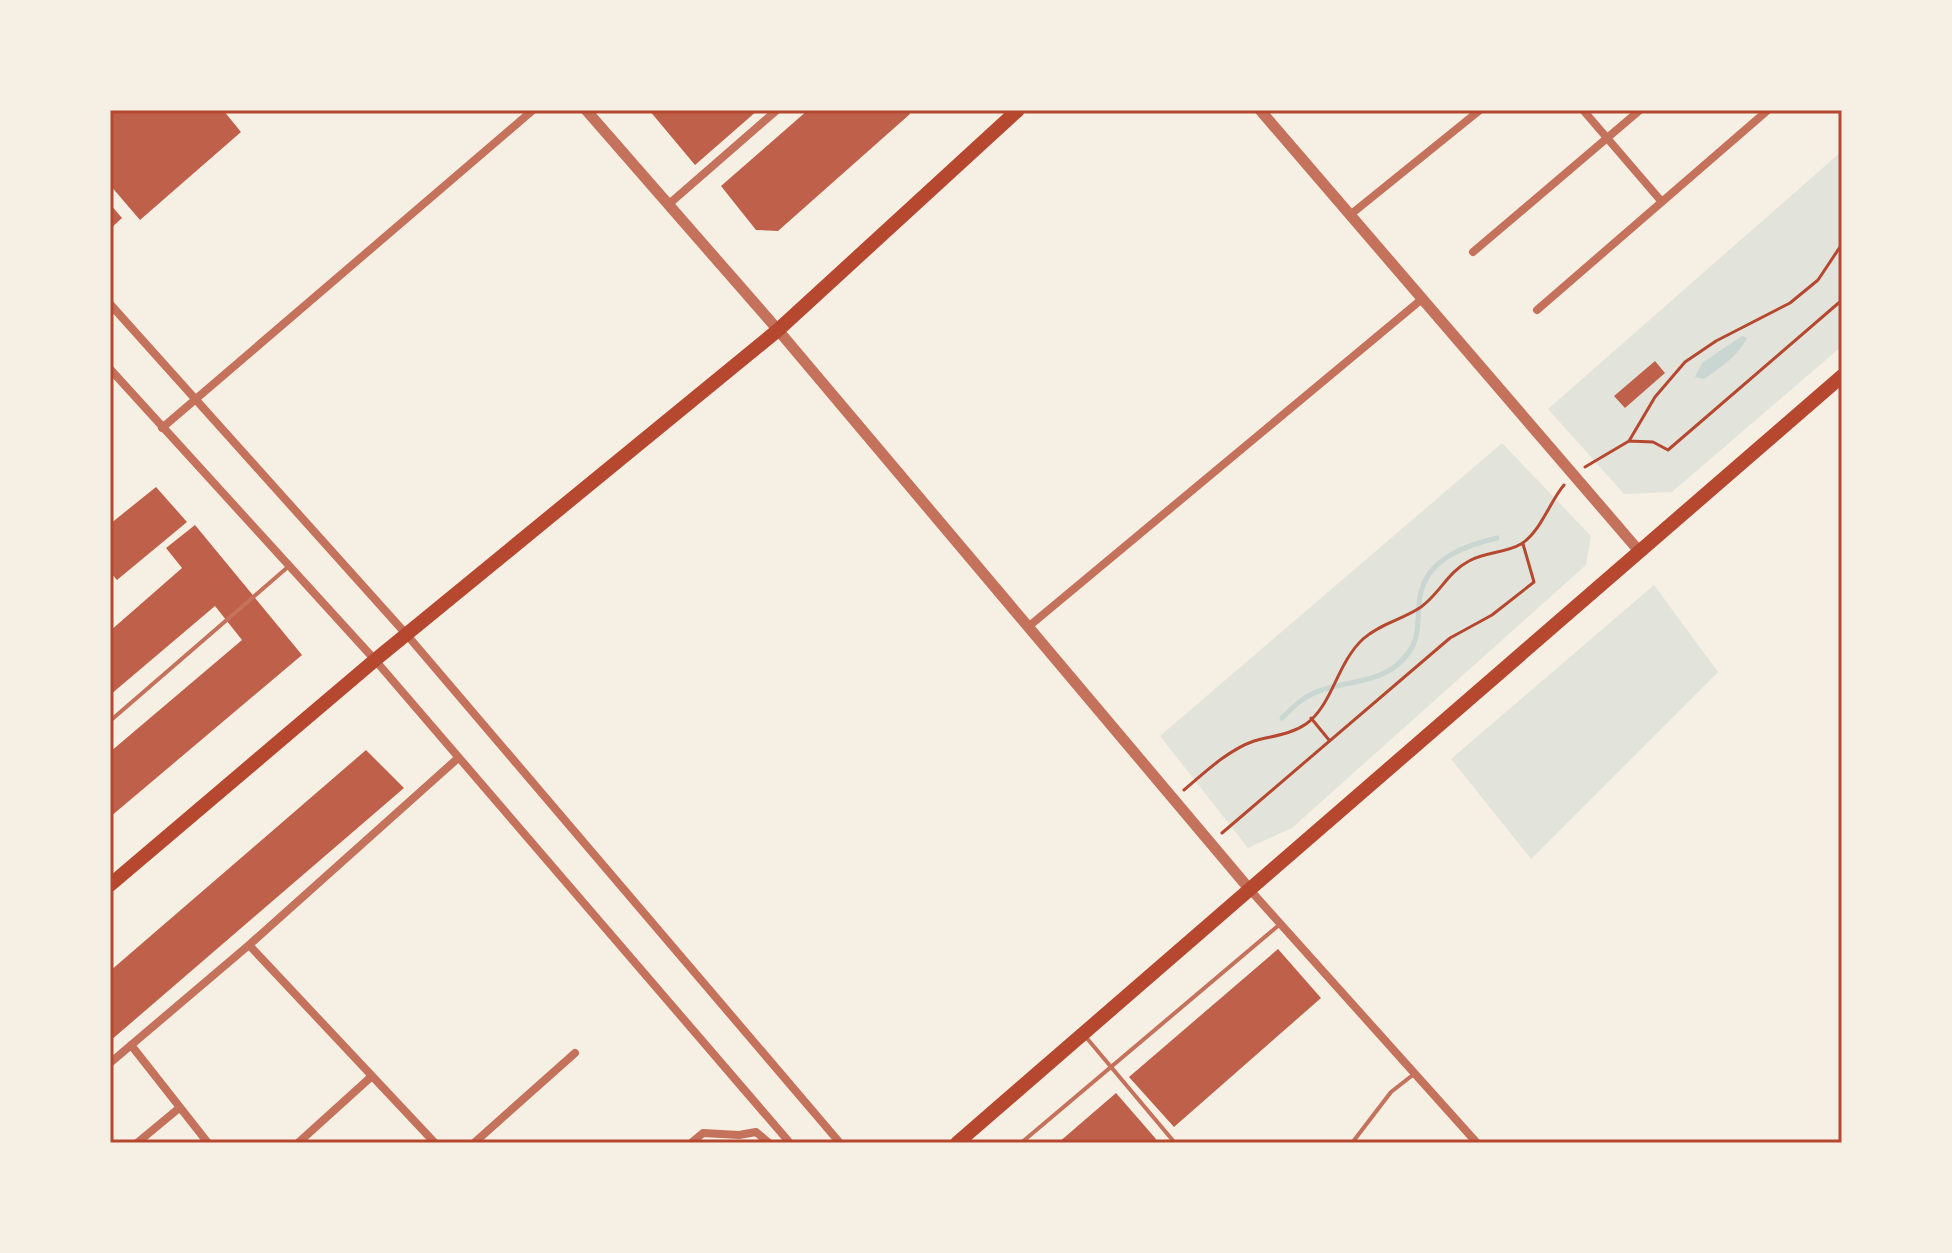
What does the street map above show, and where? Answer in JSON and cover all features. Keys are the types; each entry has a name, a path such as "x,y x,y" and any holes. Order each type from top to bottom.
{"main road":[{"path":"110,885 375,660 778,330 1018,110"},
{"path":"957,1143 1842,376"}],"street":[{"path":"162,428 533,110"},
{"path":"586,110 778,330 1251,891 1477,1143"},
{"path":"669,204 777,110"},
{"path":"1260,110 1639,551"},
{"path":"1350,215 1480,110"},
{"path":"1583,110 1662,202"},
{"path":"1473,252 1640,110"},
{"path":"1537,310 1768,110"},
{"path":"1028,627 1422,299"},
{"path":"110,304 407,635 840,1143"},
{"path":"110,369 375,660 790,1143"},
{"path":"110,1063 249,945 457,759"},
{"path":"249,945 435,1143"},
{"path":"131,1045 178,1109 208,1143"},
{"path":"474,1143 575,1053"},
{"path":"298,1143 372,1076"},
{"path":"137,1143 178,1109"},
{"path":"691,1143 703,1133 739,1135 756,1132 769,1143"}],"lane":[{"path":"110,721 289,566"},
{"path":"1021,1143 1281,924"},
{"path":"1083,1034 1175,1143"},
{"path":"1352,1143 1391,1092 1415,1074"}],"path":[{"path":"1629,441 1655,397 1685,362 1716,341 1790,303 1818,280 1842,244"},
{"path":"1174,800 1231,754 1252,742 1282,735 1311,718 1325,700 1343,661 1362,640 1382,624 1425,604 1452,571 1472,559 1523,544 1573,475 1608,450 1629,441 1653,442 1668,450 1842,300"},
{"path":"1211,844 1450,638 1492,615 1534,582 1523,544"},
{"path":"1311,718 1330,741"}],"shaded area":[{"path":"1842,151 1842,346 1672,492 1624,494 1548,409"},
{"path":"1742,336 1747,338 1728,361 1704,379 1695,377 1702,363"},
{"path":"1502,443 1591,536 1586,565 1292,828 1248,848 1160,736"},
{"path":"1654,585 1718,672 1531,859 1451,759"}],"building":[{"path":"110,110 223,110 241,132 140,220 110,185"},
{"path":"649,110 758,110 695,165"},
{"path":"808,110 906,110 910,114 778,231 756,230 721,186"},
{"path":"110,204 122,218 110,229"},
{"path":"1655,361 1665,373 1625,408 1614,396"},
{"path":"156,487 187,522 117,580 110,572 110,524"},
{"path":"195,525 302,655 110,817 110,752 242,640 215,606 110,695 110,631 182,568 166,548"},
{"path":"366,750 404,788 110,1041 110,971"},
{"path":"1278,949 1321,998 1174,1127 1129,1077"},
{"path":"1116,1093 1156,1139 1152,1143 1058,1143"}],"waterway":[{"path":"1282,718 1300,701 1316,692 1370,678 1397,665 1415,639 1421,592 1432,570 1462,549 1497,538"}]}
